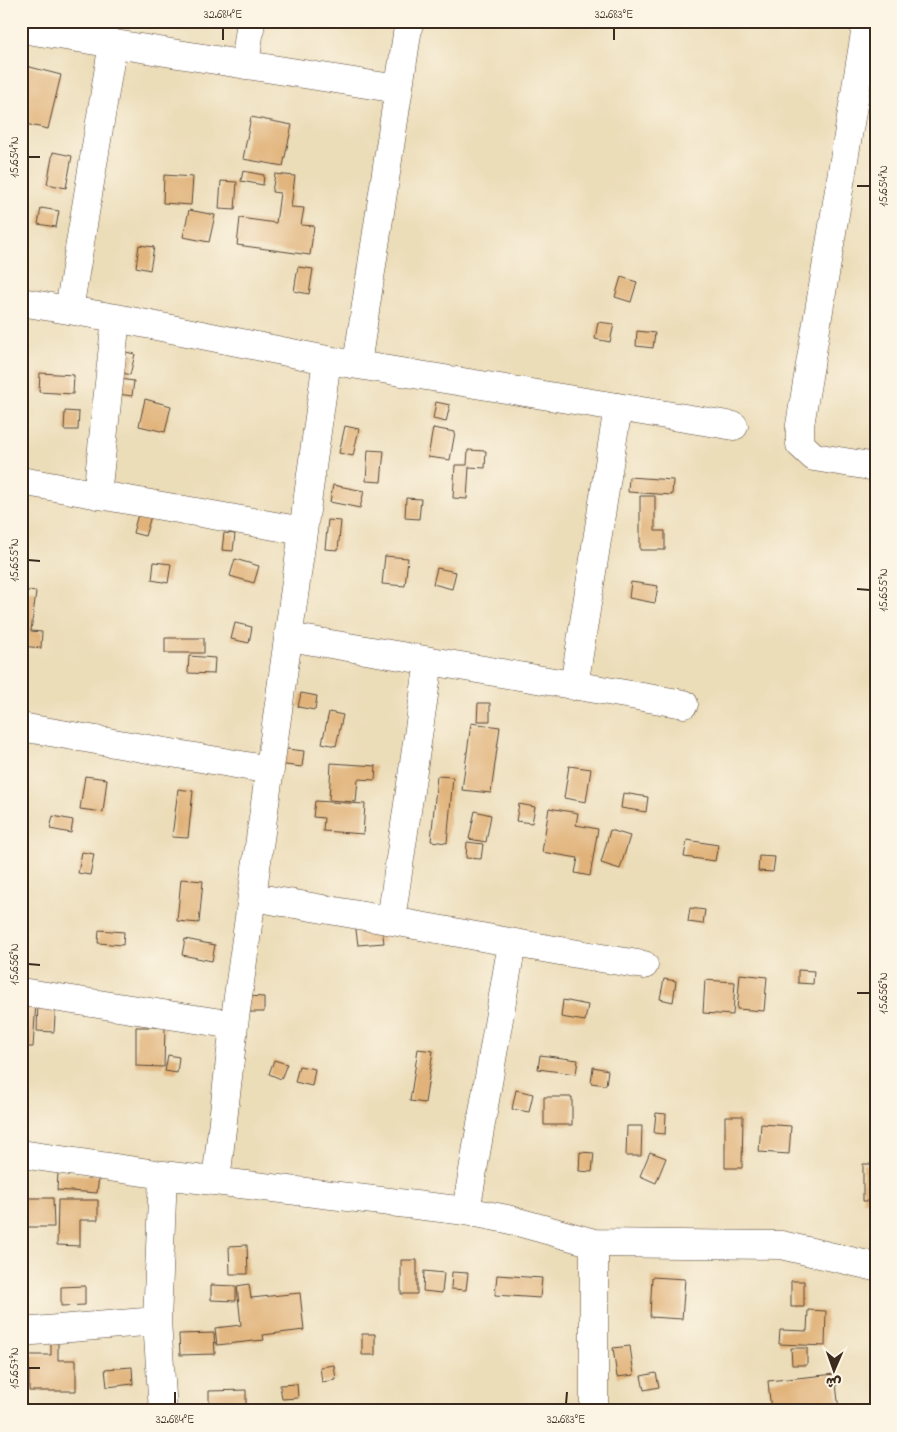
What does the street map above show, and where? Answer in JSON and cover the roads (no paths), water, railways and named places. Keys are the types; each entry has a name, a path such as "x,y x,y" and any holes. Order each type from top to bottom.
{"street":[{"path":"245,64 251,21"},
{"path":"357,364 409,21"},
{"path":"867,21 800,425 800,444 814,457 876,467"},
{"path":"21,29 398,89"},
{"path":"69,310 113,43"},
{"path":"21,302 116,318 327,360 734,426"},
{"path":"97,495 116,318"},
{"path":"216,1181 234,1025 327,360"},
{"path":"574,686 618,407"},
{"path":"21,481 303,531"},
{"path":"289,637 684,704"},
{"path":"391,920 429,661"},
{"path":"21,727 270,770"},
{"path":"252,897 391,920 512,944 644,965"},
{"path":"466,1211 512,944"},
{"path":"21,992 234,1025"},
{"path":"21,1154 163,1175 466,1211 507,1219 594,1243 781,1245 876,1267"},
{"path":"163,1175 157,1321 163,1411"},
{"path":"594,1243 594,1411"},
{"path":"21,1332 157,1321"}]}
